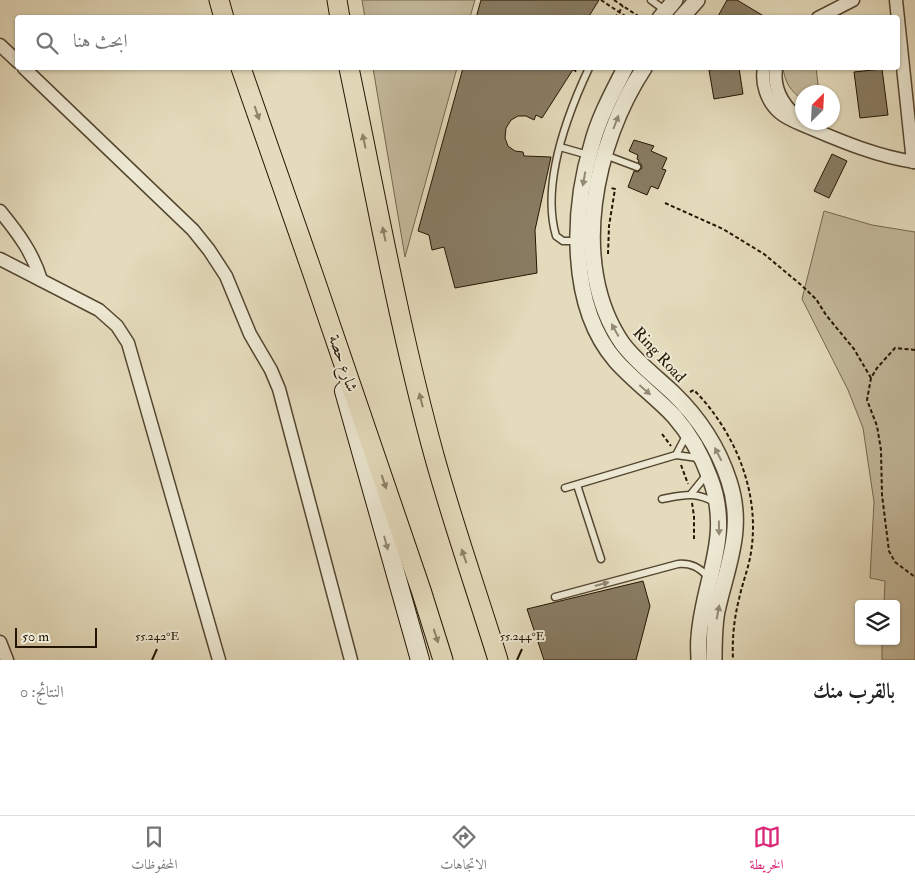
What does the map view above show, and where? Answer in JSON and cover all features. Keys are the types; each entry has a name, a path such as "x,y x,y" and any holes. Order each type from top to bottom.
{"main road":[{"path":"219,0 223,15"},
{"path":"337,0 340,15"},
{"name":"شارع حصة","path":"242,70 421,590 443,660"},
{"path":"349,70 406,338 434,453 460,544 498,660"},
{"path":"314,277 321,324 355,429 420,660"}],"street":[{"path":"684,15 698,0"},
{"path":"824,15 853,0"},
{"path":"896,0 898,15"},
{"path":"818,130 859,148 914,162 900,36"},
{"path":"0,45 15,59"},
{"path":"26,70 193,230 226,276 250,334 279,388 351,660"},
{"name":"Ring Road","path":"624,70 600,120 589,156 584,182 578,241 580,278 587,306 598,334 614,359 633,380 674,417 687,433 705,466 717,504 719,537 698,638 699,660"},
{"name":"Ring Road","path":"643,70 621,110 605,155 597,185 593,217 592,250 596,282 606,314 622,343 645,369 674,394 700,422 720,457 730,483 735,511 735,539 730,566 717,612 714,660"},
{"path":"763,70 762,75 764,88 770,101 779,112 795,120"},
{"path":"776,70 774,76 776,88 781,100 795,116"},
{"path":"0,212 26,245 38,267 41,280"},
{"path":"0,258 99,310 117,326 128,343 219,660"},
{"path":"0,642 7,660"}],"lane":[{"path":"651,0 667,9"},
{"path":"578,241 560,240 556,236 552,209 553,184 560,147 588,70"},
{"path":"560,147 589,156"},
{"path":"605,155 637,167"},
{"path":"676,455 687,433"},
{"path":"565,488 676,455 685,455 705,466 691,494"},
{"path":"577,485 601,559"},
{"path":"662,500 691,494 705,497 717,504"},
{"path":"555,597 678,564 698,568 710,578"}],"path":[{"path":"601,0 624,15"},
{"path":"614,0 636,15"},
{"path":"617,15 623,6"},
{"path":"666,203 723,229 764,254 800,284 816,299 835,327 854,349 871,378"},
{"path":"915,350 895,348 877,368 871,378 867,400 877,426 881,450 882,496 889,551 896,562 915,577"},
{"path":"662,434 676,455 685,474 691,494 694,516 694,540"}],"shaded area":[{"path":"362,0 475,0 471,15 364,15"},
{"path":"373,70 456,70 405,257"},
{"path":"783,70 816,70 818,85 795,85 795,94 789,86"},
{"path":"824,211 872,225 915,232 915,660 882,660 882,645 900,645 900,600 884,600 885,581 870,578 874,502 863,428 848,390 802,299"}],"building":[{"path":"481,0 599,0 590,15 477,15"},
{"path":"727,0 737,0 762,15 719,15"},
{"path":"462,70 573,70 542,118 536,115 534,120 526,116 518,116 511,120 506,128 505,138 508,146 515,151 523,152 524,156 551,157 535,230 537,273 455,288 444,247 432,250 429,235 418,231"},
{"path":"709,70 739,70 743,94 714,99"},
{"path":"882,70 888,115 860,118 854,72"},
{"path":"634,140 654,146 651,151 667,158 662,169 666,170 658,189 651,186 647,195 628,187 634,171 638,172 642,168 637,159 638,155 629,151"},
{"path":"832,154 847,161 829,198 814,191"},
{"path":"643,581 650,606 636,660 544,660 527,609"}]}
